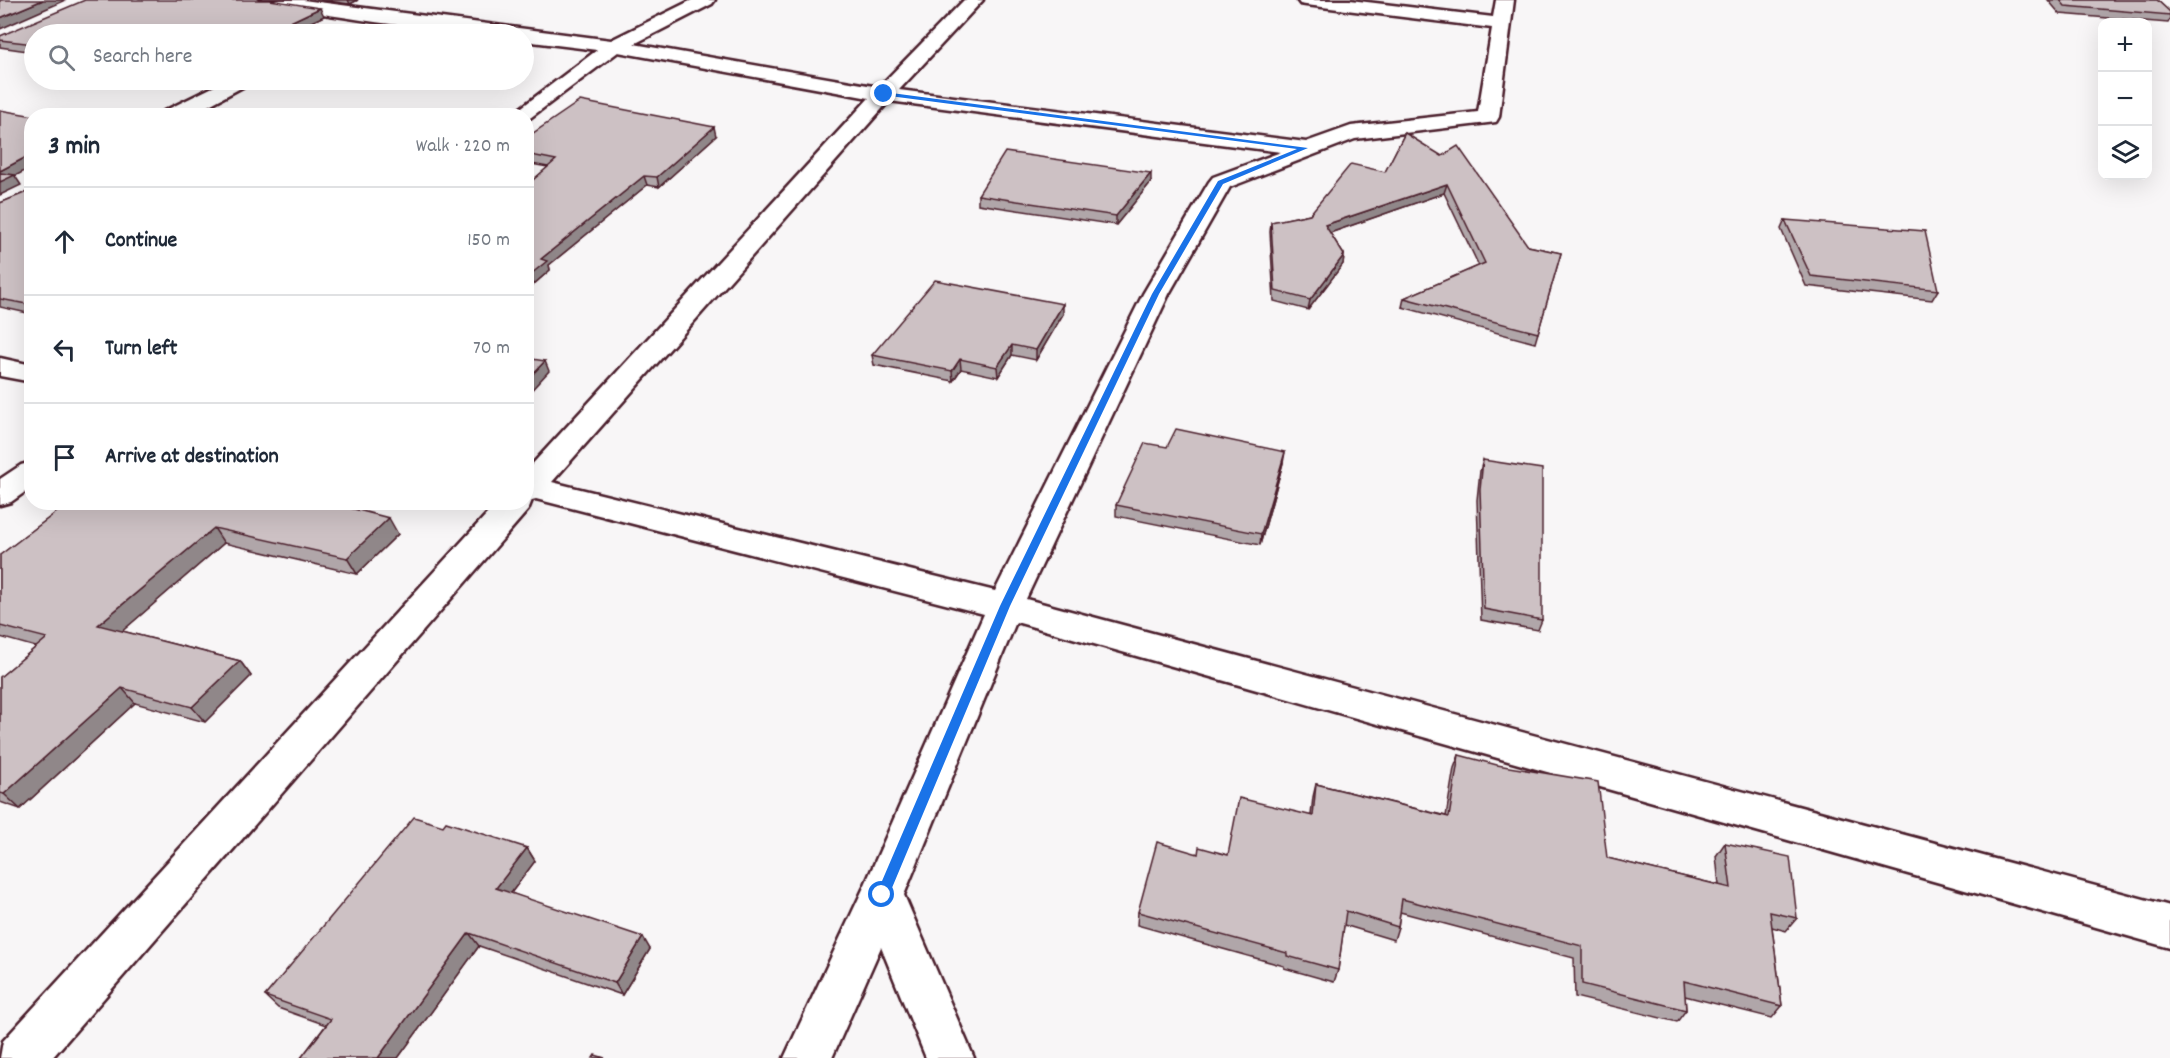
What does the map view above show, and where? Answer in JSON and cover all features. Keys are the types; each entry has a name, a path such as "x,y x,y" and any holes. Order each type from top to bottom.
{"street":[{"path":"269,0 435,24"},
{"path":"531,108 614,46 706,0"},
{"path":"534,482 884,94 974,0"},
{"path":"808,1058 882,895 1005,606 1156,294 1221,182 1305,148 1352,132 1488,117 1504,12 1306,0"},
{"path":"347,24 364,15"},
{"path":"534,36 614,46 884,94 1305,148"},
{"path":"187,108 222,90"},
{"path":"0,367 24,372"},
{"path":"0,494 24,478"},
{"path":"534,494 1005,606 2170,927"},
{"path":"20,1058 509,510"},
{"path":"882,895 950,1058"}],"building":[{"path":"0,0 43,0 0,18"},
{"path":"85,0 270,0 320,8 286,24 28,24"},
{"path":"2060,0 2157,0 2170,12 2170,15 2065,6"},
{"path":"24,26 24,43 0,40 0,36"},
{"path":"580,101 714,127 657,177 644,176 541,259 547,261 534,272 534,179 556,160 534,156 534,133"},
{"path":"0,110 24,114 24,158 0,171"},
{"path":"1405,133 1442,156 1458,146 1528,246 1561,253 1538,333 1404,298 1485,263 1447,184 1325,225 1344,255 1310,300 1275,291 1271,222 1310,214 1351,164 1385,172"},
{"path":"1005,152 1151,173 1116,216 978,195"},
{"path":"0,173 15,175 0,182"},
{"path":"24,193 24,304 0,299 0,203"},
{"path":"1785,220 1925,231 1938,290 1811,276"},
{"path":"935,280 1063,304 1036,350 1012,345 997,367 960,359 952,371 872,355"},
{"path":"534,359 545,361 534,373"},
{"path":"1176,429 1285,452 1261,534 1116,505 1145,443 1167,447"},
{"path":"1483,460 1542,469 1542,620 1484,609 1480,490"},
{"path":"59,510 358,510 389,518 347,558 214,528 98,625 240,661 192,707 122,688 4,794 0,793 0,677 47,638 0,626 0,555"},
{"path":"1459,755 1497,765 1598,782 1607,858 1731,888 1725,843 1790,857 1797,918 1770,912 1782,1006 1684,981 1686,1010 1582,984 1582,946 1402,899 1398,927 1346,911 1338,970 1287,956 1287,953 1138,912 1157,842 1198,854 1199,847 1228,855 1239,798 1313,816 1316,784 1449,817"},
{"path":"414,817 443,826 446,822 527,848 496,888 643,937 615,983 469,933 378,1058 301,1058 331,1019 265,996"}],"route":[{"path":"882,895 1005,606 1156,294 1221,182 1305,148 884,94"}]}
